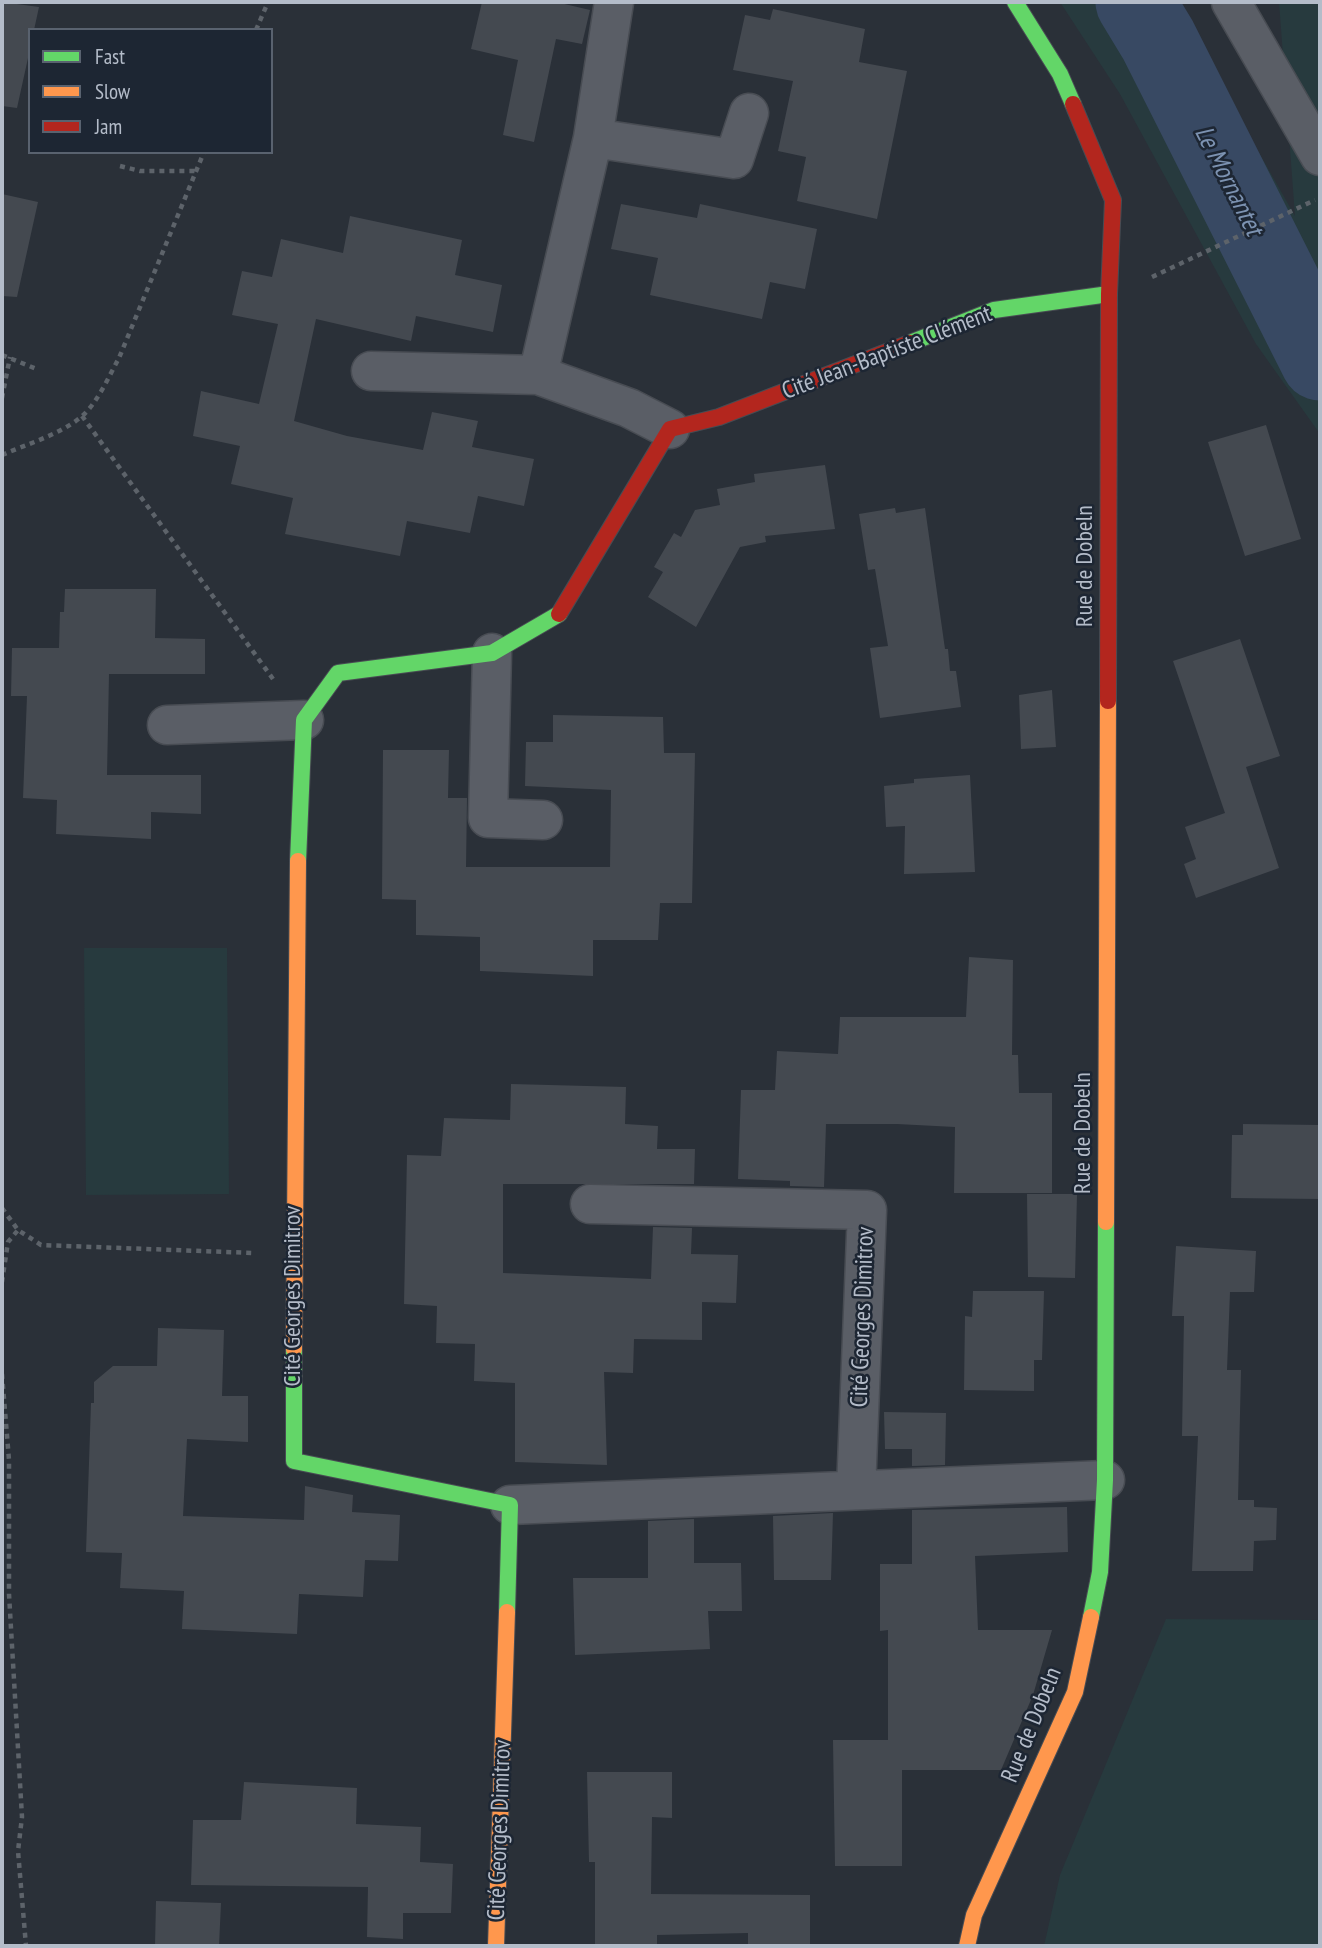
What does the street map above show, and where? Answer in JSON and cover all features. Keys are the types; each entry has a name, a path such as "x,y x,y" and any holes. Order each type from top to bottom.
{"street":[{"path":"538,375 593,138 614,2"},
{"name":"Rue de Dobeln","path":"967,1946 974,1914 1075,1692 1100,1572 1105,1480 1109,293 1113,200 1060,74 1014,2"},
{"path":"1231,2 1320,156"},
{"path":"593,138 734,159 749,113"},
{"name":"Cité Jean-Baptiste Clément","path":"670,429 719,417 994,310 1109,293"},
{"path":"167,725 304,720 338,673 492,653 557,618 670,429 629,408 538,375 371,371"},
{"path":"492,653 488,818 543,820"},
{"name":"Cité Georges Dimitrov","path":"304,720 296,912 294,1461 510,1505 1105,1480"},
{"name":"Cité Georges Dimitrov","path":"590,1205 867,1210 856,1490"},
{"name":"Cité Georges Dimitrov","path":"496,1946 510,1505"}],"path":[{"path":"257,28 268,2"},
{"path":"2,455 82,416 119,358 203,154"},
{"path":"120,166 140,171 196,171"},
{"path":"1168,271 1315,200 1320,208"},
{"path":"2,355 39,370"},
{"path":"2,398 10,357"},
{"path":"82,416 304,720"},
{"path":"2,1208 18,1230 41,1245 293,1255"},
{"path":"2,1282 8,1242 18,1230"},
{"path":"2,1374 9,1460 9,1594 22,1817 19,1851 26,1946"}],"green space":[{"path":"1060,2 1173,2 1295,216 1279,2 1320,2 1320,434 1256,344 1120,94"},
{"path":"84,948 227,948 229,1194 86,1195"},
{"path":"1166,1619 1320,1620 1320,1946 1044,1946 1060,1875"}],"building":[{"path":"2,2 39,7 34,28 28,28 28,58 17,108 2,106"},
{"path":"482,2 556,2 590,10 582,44 556,39 534,142 503,135 518,60 471,49"},
{"path":"773,9 865,29 859,62 907,71 877,219 797,201 806,157 778,151 793,81 733,70 745,15 770,20"},
{"path":"2,194 38,202 17,297 2,296"},
{"path":"621,204 697,218 700,204 817,229 805,289 770,282 762,319 650,295 658,258 611,249"},
{"path":"350,216 462,240 455,275 502,285 493,332 416,316 411,341 316,319 294,421 347,436 423,450 432,412 478,421 472,447 534,459 524,506 478,496 470,533 407,521 400,556 285,534 293,498 231,484 240,446 193,436 201,391 259,404 278,324 232,315 242,271 272,277 281,239 343,253"},
{"path":"1266,425 1301,539 1245,556 1208,442"},
{"path":"825,465 835,529 765,536 766,542 740,547 696,627 648,597 663,572 654,567 674,533 681,537 695,510 720,505 717,489 755,482 754,474"},
{"path":"895,508 896,513 925,508 945,649 948,649 950,671 956,671 961,707 880,718 870,648 888,646 875,569 868,570 859,514"},
{"path":"65,589 156,589 155,638 205,639 205,674 109,674 107,775 201,775 201,814 151,812 151,839 56,834 57,800 23,798 27,696 11,696 12,648 59,648 60,612 64,612"},
{"path":"1240,639 1280,756 1246,767 1279,868 1196,898 1184,864 1196,859 1185,827 1225,813 1173,661"},
{"path":"1052,690 1056,747 1021,749 1019,695"},
{"path":"553,715 663,717 664,753 695,753 692,903 660,903 658,940 593,940 593,976 480,971 480,937 416,935 416,900 382,899 383,750 449,750 448,798 467,798 466,867 610,867 611,790 525,786 526,742 553,742"},
{"path":"970,775 975,872 904,874 905,826 886,827 884,786 914,783 914,779"},
{"path":"969,957 1013,960 1012,1055 1018,1055 1019,1093 1052,1093 1052,1193 954,1193 955,1127 897,1124 826,1124 824,1187 790,1186 790,1181 738,1179 741,1090 775,1090 777,1051 838,1054 840,1017 966,1017"},
{"path":"511,1084 626,1087 625,1124 658,1126 657,1149 695,1149 694,1184 503,1184 503,1273 651,1279 653,1227 692,1228 691,1254 738,1255 736,1303 702,1302 702,1340 634,1339 633,1373 604,1372 607,1465 515,1462 515,1383 474,1381 475,1344 436,1343 437,1306 404,1304 407,1155 441,1156 444,1118 510,1120"},
{"path":"1243,1124 1320,1125 1320,1199 1231,1198 1232,1135 1243,1135"},
{"path":"1027,1194 1077,1194 1075,1278 1028,1277"},
{"path":"1176,1246 1256,1251 1254,1292 1230,1292 1227,1370 1241,1370 1238,1500 1254,1500 1254,1507 1277,1508 1276,1540 1254,1541 1253,1571 1192,1571 1198,1436 1182,1436 1184,1316 1172,1316"},
{"path":"973,1291 1044,1291 1042,1360 1034,1360 1034,1391 964,1390 965,1316 972,1317"},
{"path":"158,1328 224,1330 222,1396 248,1396 248,1442 187,1439 183,1516 304,1520 305,1486 353,1495 352,1512 400,1515 398,1561 365,1560 363,1597 299,1594 297,1634 182,1629 184,1591 120,1588 122,1553 86,1552 94,1382 113,1366 157,1366"},
{"path":"884,1412 946,1413 945,1465 912,1466 912,1449 885,1449"},
{"path":"1067,1507 1068,1552 975,1556 978,1630 1052,1630 1033,1695 1001,1770 902,1770 902,1866 835,1866 833,1740 888,1740 888,1630 880,1631 880,1564 912,1564 912,1510"},
{"path":"833,1513 831,1580 774,1580 773,1516"},
{"path":"694,1519 694,1563 741,1563 742,1611 708,1611 710,1649 575,1655 573,1578 648,1578 648,1521"},
{"path":"587,1772 672,1772 672,1818 652,1817 651,1894 810,1895 810,1946 748,1946 748,1933 657,1935 657,1946 595,1946 595,1862 589,1862"},
{"path":"244,1782 357,1788 356,1824 421,1827 420,1862 453,1864 451,1913 403,1913 403,1939 367,1937 368,1887 191,1885 193,1820 241,1820"},
{"path":"156,1901 221,1903 219,1946 155,1946"}],"waterway":[{"name":"Le Mornantet","path":"1135,2 1158,40 1320,361"}],"traffic: fast":[{"path":"1015,2 1060,74 1073,104"},
{"path":"910,343 994,310 1109,294"},
{"path":"298,861 304,720 338,673 492,653 559,614"},
{"path":"1091,1617 1100,1572 1105,1480 1106,1222"},
{"path":"294,1349 294,1461 510,1505 507,1612"}],"traffic: slow":[{"path":"1106,1222 1108,701"},
{"path":"294,1349 298,861"},
{"path":"496,1946 507,1612"},
{"path":"967,1946 974,1915 1075,1692 1091,1617"}],"traffic: jam":[{"path":"1073,104 1113,200 1109,294 1108,701"},
{"path":"559,614 670,429 719,417 910,343"}]}
